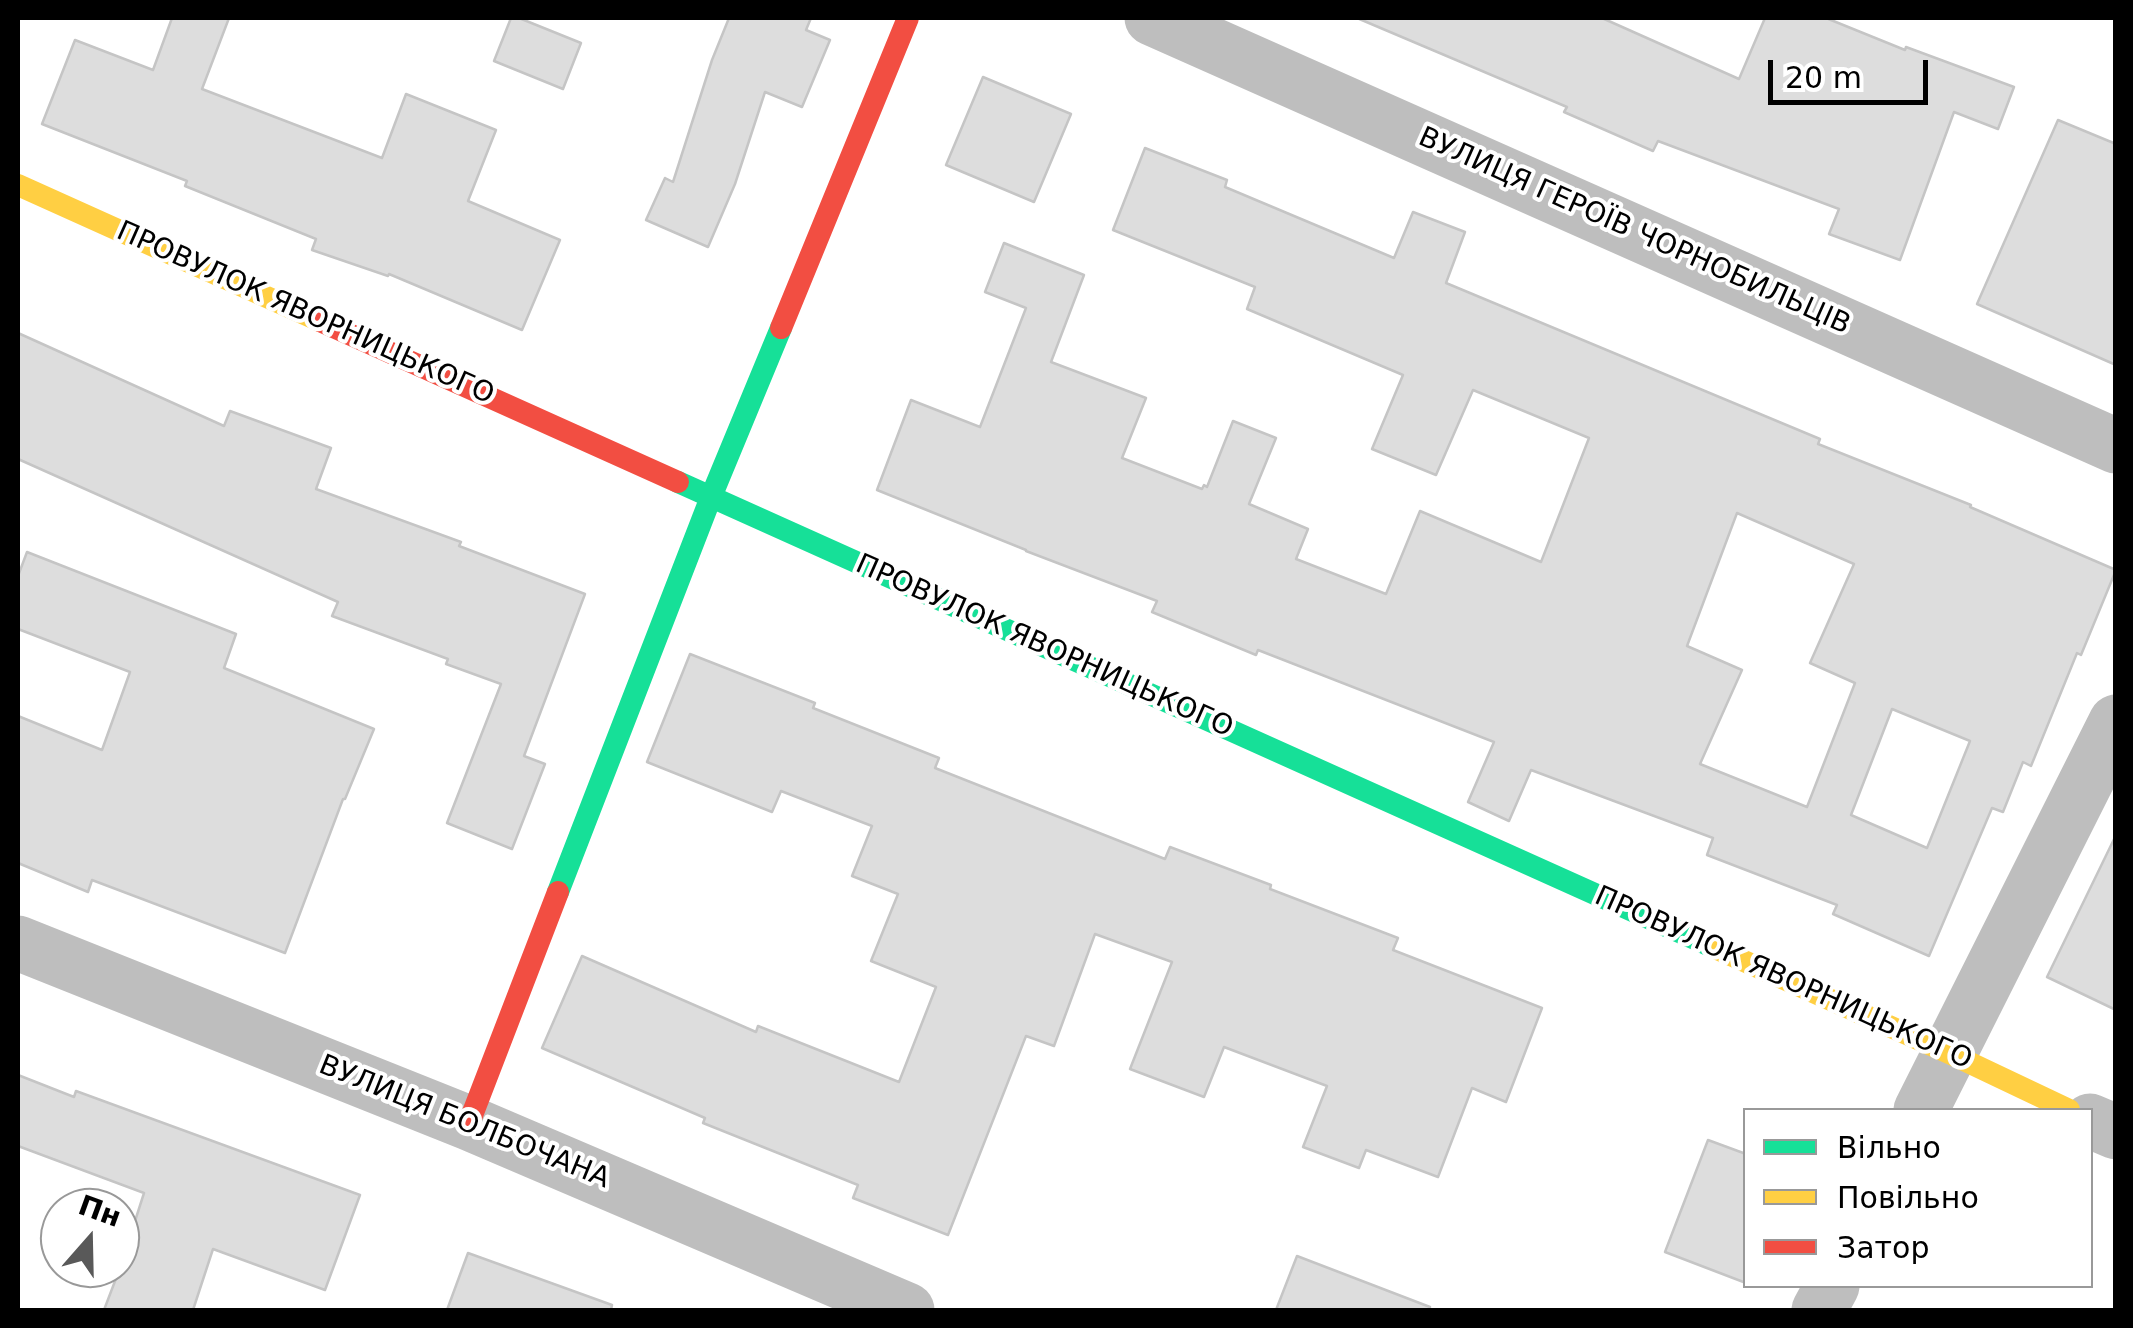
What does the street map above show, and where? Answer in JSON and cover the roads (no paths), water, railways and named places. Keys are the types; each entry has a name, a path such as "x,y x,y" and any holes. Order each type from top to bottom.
{"street":[{"path":"469,1123 711,497 908,18"},
{"name":"ВУЛИЦЯ ГЕРОЇВ ЧОРНОБИЛЬЦІВ","path":"1152,18 2116,446"},
{"name":"ПРОВУЛОК ЯВОРНИЦЬКОГО","path":"18,185 2065,1108"},
{"path":"1921,1108 2116,722"},
{"name":"ВУЛИЦЯ БОЛБОЧАНА","path":"18,943 469,1123 907,1310"},
{"path":"2093,1121 2116,1132"},
{"path":"1819,1310 1831,1288"}]}
